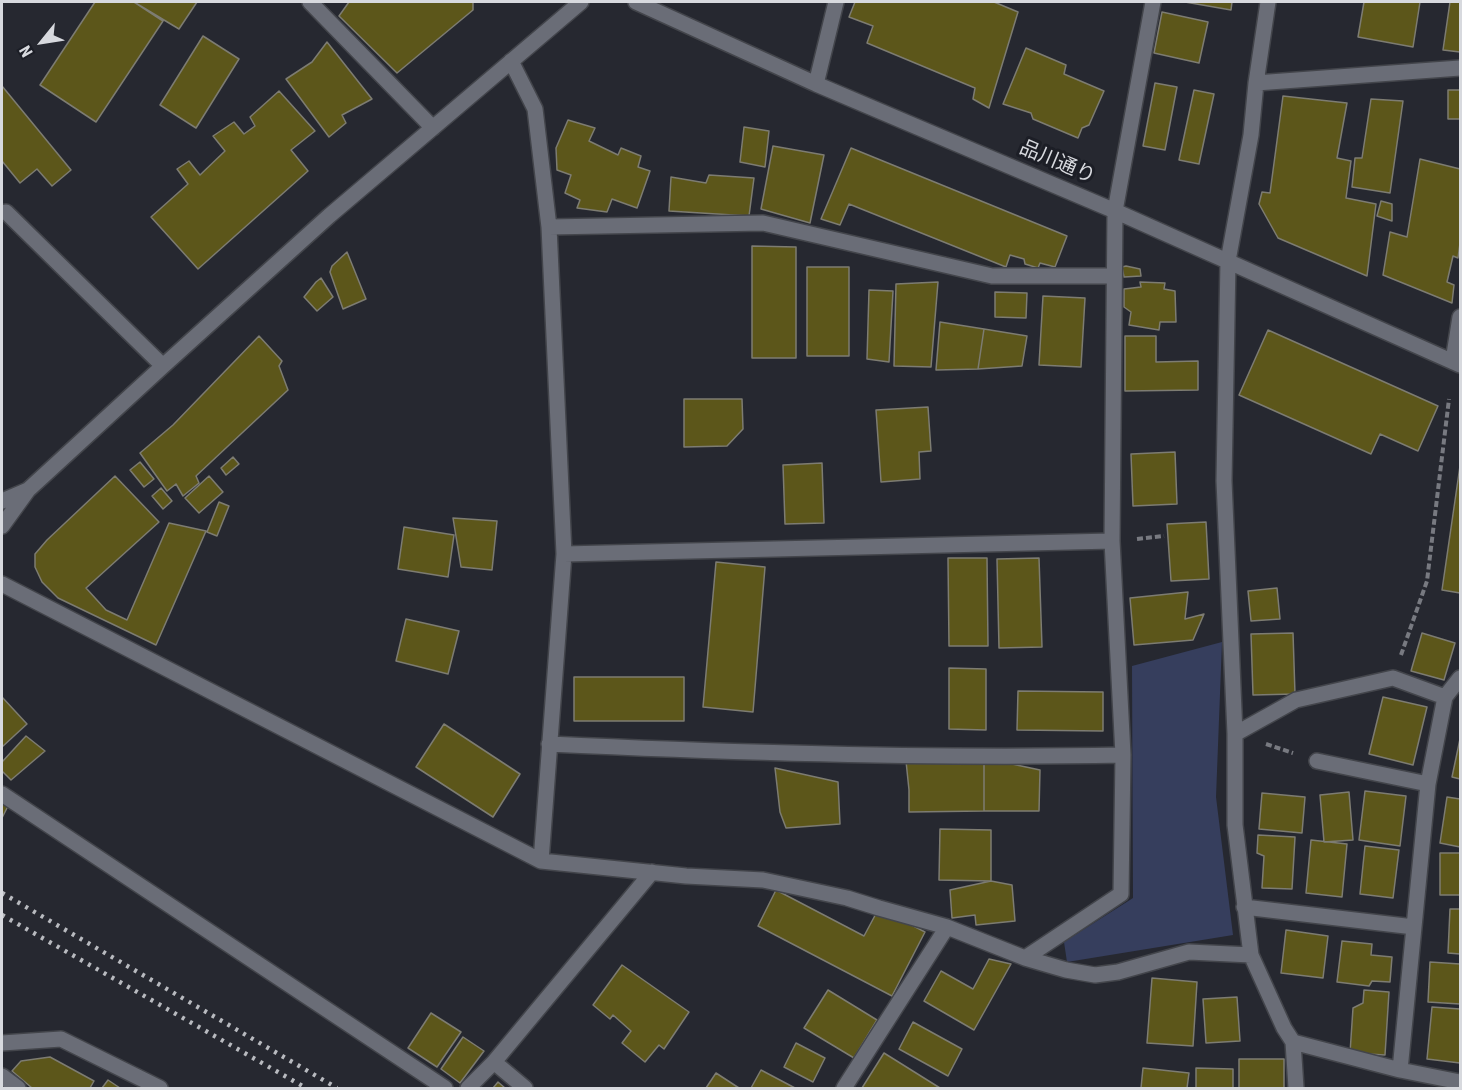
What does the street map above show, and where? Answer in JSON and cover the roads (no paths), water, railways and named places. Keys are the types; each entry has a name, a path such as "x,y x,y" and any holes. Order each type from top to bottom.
{"street":[{"path":"310,2 433,128"},
{"path":"2,525 28,490 329,216 581,2"},
{"name":"品川通り","path":"636,2 816,84 1115,211 1457,363"},
{"path":"816,84 836,2"},
{"path":"1025,958 1121,894 1123,755 1112,541 1115,211 1153,2"},
{"path":"1268,2 1251,135 1228,261 1224,481 1235,734 1234,825 1251,955 1284,1028 1293,1042 1296,1089"},
{"path":"511,61 535,109 549,226 564,554 541,861"},
{"path":"1256,83 1461,68"},
{"path":"6,212 163,366"},
{"path":"549,226 763,223 992,276 1114,276"},
{"path":"1457,363 1461,317"},
{"path":"2,501 28,490"},
{"path":"564,554 1112,541"},
{"path":"2,584 541,861 763,880 847,898 947,927 1025,958 1066,970 1095,975 1118,972 1190,952 1251,955"},
{"path":"1235,734 1296,700 1393,678 1445,697"},
{"path":"1400,1070 1428,784 1445,697 1461,678"},
{"path":"549,744 691,751 984,758 1123,755"},
{"path":"1317,761 1428,784"},
{"path":"2,794 445,1089"},
{"path":"468,1089 494,1062 652,872"},
{"path":"1245,907 1414,927"},
{"path":"844,1089 947,927"},
{"path":"2,1043 61,1039 160,1089"},
{"path":"1293,1042 1400,1070 1461,1082"},
{"path":"494,1062 525,1089"},
{"path":"2,1076 18,1089"}],"railway":[{"path":"2,893 337,1088"},
{"path":"2,915 306,1088"}]}
